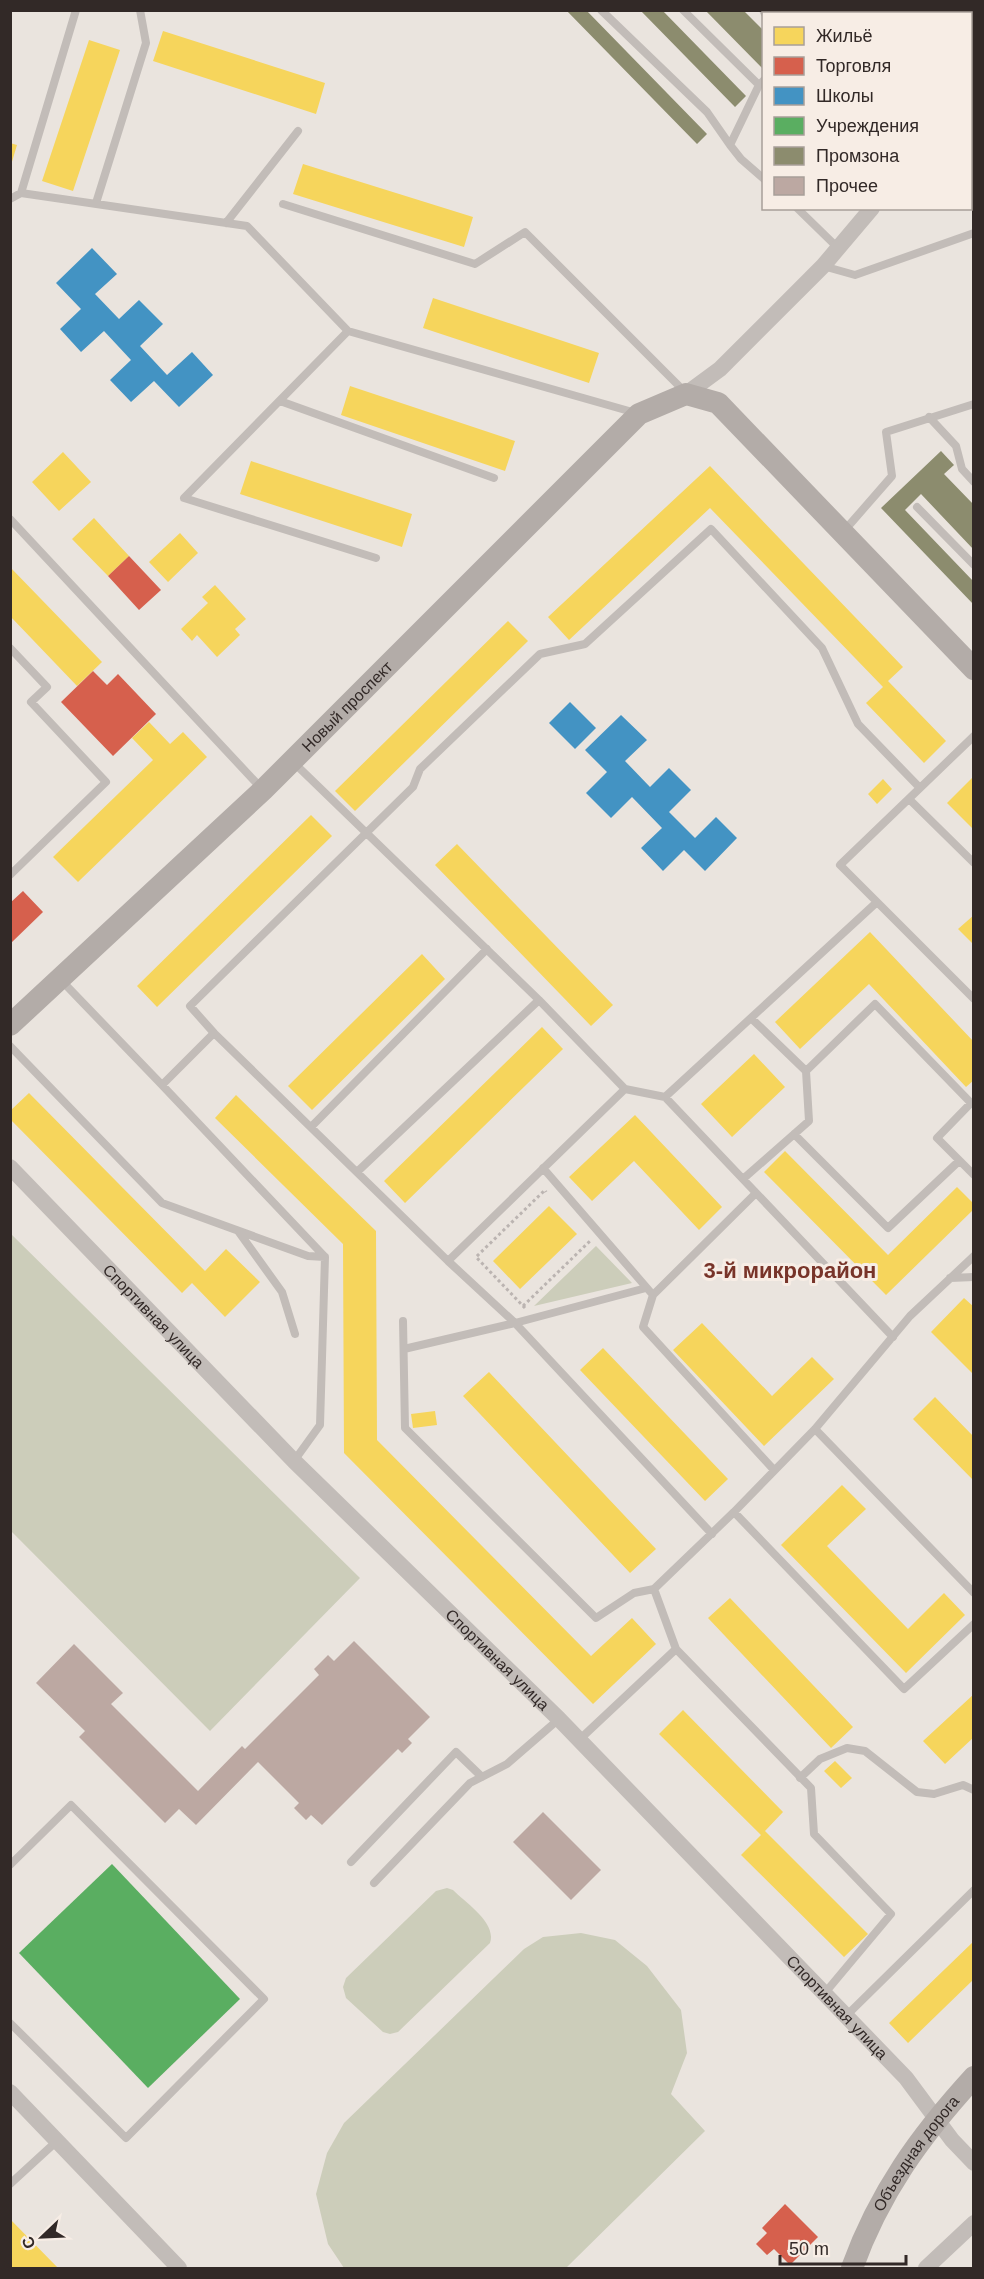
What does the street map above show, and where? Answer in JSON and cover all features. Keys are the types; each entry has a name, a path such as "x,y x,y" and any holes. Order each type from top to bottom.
{"street":[{"path":"686,394 720,369 823,266 870,210"},
{"path":"686,394 718,403 974,669"},
{"name":"Новый проспект","path":"10,1025 263,789 639,414 686,394"},
{"name":"Спортивная улица","path":"10,1167 294,1461 559,1719 906,2078 974,2163"},
{"name":"Объездная дорога","path":"852,2268 880,2202 902,2166 936,2118 974,2077"},
{"path":"10,2092 179,2268"},
{"path":"926,2268 974,2223"}],"lane":[{"path":"21,193 76,10"},
{"path":"96,203 146,43 140,10"},
{"path":"601,10 707,112 741,159 762,176"},
{"path":"683,10 761,82 730,145"},
{"path":"226,223 298,131"},
{"path":"10,199 21,193 247,226 348,331 639,414"},
{"path":"283,204 475,264 525,232 686,394"},
{"path":"799,210 838,248"},
{"path":"823,266 855,275 974,233"},
{"path":"348,331 184,498 376,558"},
{"path":"280,401 494,478"},
{"path":"843,533 892,476 886,432 974,404"},
{"path":"929,417 957,446 962,469 974,482"},
{"path":"917,507 974,565"},
{"path":"10,519 263,789"},
{"path":"712,1533 515,1323 448,1261 214,1033 190,1006 413,787 420,769 540,654 585,644 711,529 822,648 858,724 920,788"},
{"path":"10,648 47,687 31,702 106,782 10,875"},
{"path":"974,736 840,865 974,999"},
{"path":"291,761 487,949 626,1089 665,1097 893,1337"},
{"path":"909,799 974,863"},
{"path":"665,1097 877,902"},
{"path":"311,1127 487,949"},
{"path":"60,979 325,1257 320,1425 294,1461"},
{"path":"357,1172 539,1000"},
{"path":"806,1071 875,1004 972,1102 937,1138 974,1175"},
{"path":"742,1179 809,1121 806,1071 751,1018"},
{"path":"162,1085 214,1033"},
{"path":"10,1046 162,1203 308,1256 325,1257"},
{"path":"448,1261 626,1089"},
{"path":"794,1134 888,1228 959,1161"},
{"path":"543,1168 653,1295"},
{"path":"756,1193 653,1295 643,1327 774,1470"},
{"path":"238,1231 282,1292 295,1334"},
{"path":"403,1321 405,1428 596,1618 634,1593 654,1589 815,1429 910,1316 974,1256"},
{"path":"950,1278 974,1277"},
{"path":"404,1349 515,1323 646,1287"},
{"path":"815,1429 974,1593"},
{"path":"734,1512 904,1689 974,1624"},
{"path":"654,1589 676,1649 811,1788 814,1834 891,1914 824,1994"},
{"path":"579,1740 676,1649"},
{"path":"374,1883 470,1783 507,1764 559,1719"},
{"path":"800,1778 820,1759 847,1748 865,1750 917,1792 934,1794 963,1785 974,1790"},
{"path":"351,1862 456,1752 482,1777"},
{"path":"10,1865 71,1805 264,1999 126,2138 10,2024"},
{"path":"846,2016 974,1890"},
{"path":"10,2184 57,2141"}],"path":[{"path":"534,1318 477,1257 545,1190 553,1198"},
{"path":"523,1306 593,1238"}],"green space":[{"path":"11,1234 360,1578 210,1731 11,1531"},
{"path":"596,1246 632,1283 534,1306"},
{"path":"447,1888 453,1890 485,1921 491,1936 490,1943 398,2032 390,2034 383,2032 346,1998 343,1987 346,1978 436,1891"},
{"path":"581,1933 615,1940 647,1966 681,2010 687,2053 671,2094 705,2131 566,2268 344,2268 328,2244 316,2194 327,2153 344,2123 524,1949 543,1937"}],"building: Жильё":[{"path":"163,31 325,83 316,114 153,61"},
{"path":"89,40 120,50 73,191 42,181"},
{"path":"10,143 17,145 11,165 10,165"},
{"path":"303,164 473,217 464,247 293,194"},
{"path":"433,298 599,353 589,383 423,328"},
{"path":"350,386 515,441 505,471 341,415"},
{"path":"63,452 91,482 59,511 32,482"},
{"path":"251,461 412,514 402,547 240,494"},
{"path":"710,466 903,667 888,681 946,741 924,763 866,703 883,687 710,508 569,640 548,617"},
{"path":"94,518 129,556 108,576 72,539"},
{"path":"180,533 198,553 168,582 149,562"},
{"path":"10,567 102,662 77,686 10,616"},
{"path":"215,585 246,619 235,629 240,635 217,657 197,635 192,641 181,629 208,603 202,597"},
{"path":"508,621 528,641 355,811 335,791"},
{"path":"149,722 170,744 183,732 207,757 78,882 53,857 153,760 132,738"},
{"path":"974,776 974,830 947,803"},
{"path":"883,779 892,789 877,804 868,794"},
{"path":"311,815 332,836 157,1007 137,986"},
{"path":"457,844 613,1005 591,1026 435,865"},
{"path":"974,915 974,945 958,929"},
{"path":"870,932 974,1042 974,1080 966,1087 869,984 800,1049 775,1022"},
{"path":"422,954 445,979 312,1110 288,1086"},
{"path":"542,1027 563,1049 405,1203 384,1181"},
{"path":"754,1054 785,1087 732,1137 701,1104"},
{"path":"29,1093 205,1271 226,1249 260,1282 225,1317 192,1283 182,1293 10,1119 10,1111"},
{"path":"236,1095 376,1231 377,1440 591,1656 632,1618 656,1644 593,1704 344,1453 343,1244 215,1118"},
{"path":"635,1115 722,1207 699,1230 634,1161 592,1201 569,1177"},
{"path":"785,1151 888,1255 957,1187 974,1204 974,1209 886,1295 764,1172"},
{"path":"549,1206 577,1234 520,1289 493,1261"},
{"path":"964,1298 974,1307 974,1371 972,1373 931,1332"},
{"path":"702,1323 772,1396 812,1357 834,1379 764,1446 673,1350"},
{"path":"603,1348 728,1479 705,1501 580,1370"},
{"path":"489,1372 656,1549 630,1573 463,1396"},
{"path":"935,1397 974,1437 974,1481 913,1419"},
{"path":"435,1411 437,1425 413,1428 411,1414"},
{"path":"842,1485 866,1509 827,1546 908,1629 944,1593 965,1615 906,1673 781,1545"},
{"path":"730,1598 853,1727 831,1748 708,1618"},
{"path":"974,1694 974,1737 945,1764 923,1741"},
{"path":"683,1710 783,1812 765,1831 868,1934 844,1957 741,1855 761,1835 659,1734"},
{"path":"835,1761 852,1778 841,1788 824,1771"},
{"path":"974,1941 974,1979 908,2043 889,2023"},
{"path":"10,2219 58,2268 13,2268 10,2266"}],"building: Торговля":[{"path":"129,556 161,590 139,610 108,576"},
{"path":"93,671 107,685 118,674 156,714 113,756 61,702"},
{"path":"23,891 43,912 10,944 10,903"},
{"path":"785,2204 818,2237 790,2265 774,2249 767,2255 756,2244 767,2233 762,2228"}],"building: Школы":[{"path":"92,248 117,274 95,294 119,319 139,300 163,324 140,346 167,375 192,352 213,375 179,407 154,381 131,402 110,380 131,360 104,331 81,352 60,329 81,309 56,283"},
{"path":"570,702 596,728 575,749 549,723"},
{"path":"621,715 647,740 625,761 650,787 669,768 691,790 669,812 695,838 716,817 737,838 705,871 684,850 663,871 641,848 662,828 632,797 611,818 586,793 607,772 585,750"}],"building: Учреждения":[{"path":"112,1864 240,1999 148,2088 19,1953"}],"building: Промзона":[{"path":"566,10 586,10 707,134 697,144"},
{"path":"640,10 662,10 746,96 735,107"},
{"path":"705,10 743,10 762,29 762,68"},
{"path":"778,10 820,10 821,12 779,12"},
{"path":"941,451 954,465 944,474 974,505 974,550 921,494 905,510 974,582 974,605 881,508"}],"building: Прочее":[{"path":"354,1641 430,1717 408,1739 412,1743 402,1753 398,1749 322,1825 311,1815 306,1820 294,1808 299,1803 258,1762 196,1825 179,1809 165,1823 79,1737 85,1731 36,1683 74,1644 123,1693 111,1704 198,1791 242,1746 245,1749 319,1675 314,1669 328,1655 334,1661"},
{"path":"543,1812 601,1870 571,1900 513,1842"}],"district":[{"name":"3-й микрорайон","path":"790,1270"}]}
